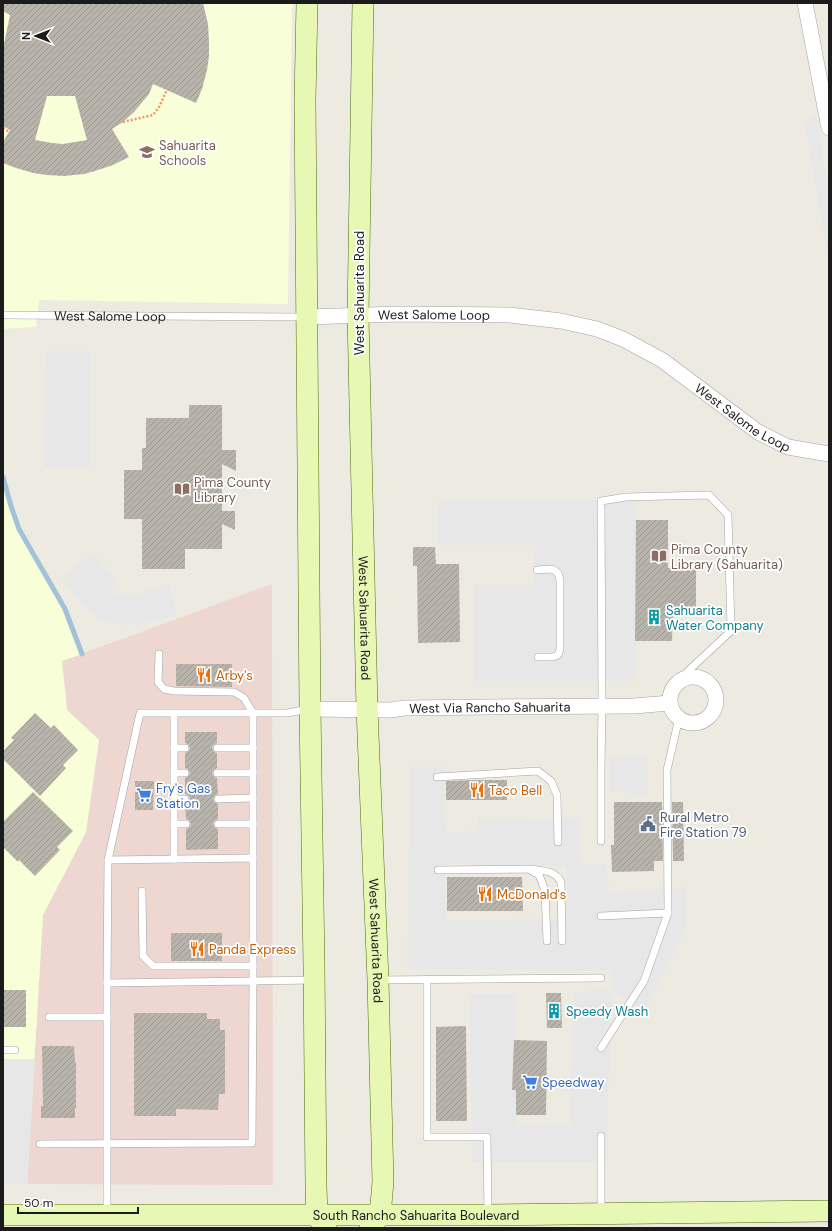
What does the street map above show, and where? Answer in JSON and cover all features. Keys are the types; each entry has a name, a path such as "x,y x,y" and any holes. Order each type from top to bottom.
{"main road":[{"path":"307,3 305,108 310,709 314,980 321,1222"},
{"name":"West Sahuarita Road","path":"363,3 358,316 367,709 378,980 383,1182 375,1222"},
{"name":"South Rancho Sahuarita Boulevard","path":"3,1215 107,1214 321,1222 375,1222 488,1215 829,1211"}],"street":[{"path":"805,3 829,128"},
{"name":"West Salome Loop","path":"307,317 399,314 510,315 561,321 597,329 623,339 662,360 758,432 788,447 829,454"},
{"path":"691,677 701,678 708,682 716,695 717,703 714,711 710,717 697,724 690,724 678,718 672,710 670,703 674,688 679,682 691,677"},
{"name":"West Via Rancho Sahuarita","path":"310,709 634,706 670,703"}],"lane":[{"name":"West Salome Loop","path":"3,315 307,317"},
{"path":"601,841 601,501 626,497 709,495 728,515 732,631 688,671 691,677"},
{"path":"537,570 552,569 558,573 560,580 560,649 558,655 553,657 538,657"},
{"path":"40,1144 252,1143 253,713 244,698 234,692 174,692 164,689 158,682 159,654"},
{"path":"107,1214 108,860 140,713 288,713 310,709"},
{"path":"174,714 174,859"},
{"path":"601,1048 644,981 668,913 666,770 678,718"},
{"path":"174,748 185,748"},
{"path":"217,748 253,748"},
{"path":"437,777 538,771 551,781 557,795 558,842"},
{"path":"174,773 185,773"},
{"path":"217,773 253,773"},
{"path":"218,799 253,798"},
{"path":"174,799 185,799"},
{"path":"174,824 186,824"},
{"path":"218,824 253,824"},
{"path":"108,860 253,858"},
{"path":"528,869 538,876 546,890 547,941"},
{"path":"438,870 528,869 550,872 558,877 561,882 562,941"},
{"path":"142,891 143,956 153,966 253,966"},
{"path":"601,916 668,913"},
{"path":"378,980 601,978"},
{"path":"426,979 427,1137 487,1137 488,1215"},
{"path":"107,983 314,980"},
{"path":"49,1017 107,1018"},
{"path":"3,1050 15,1050"},
{"path":"601,1136 601,1214"}],"path":[{"path":"123,122 153,115 167,90"},
{"path":"3,128 9,132"}],"shaded area":[{"name":"Sahuarita Schools","path":"3,3 292,3 288,304 39,300 36,327 3,329"},
{"path":"815,112 829,190 829,264 805,125"},
{"path":"45,351 91,351 90,468 44,467"},
{"path":"3,477 19,529 65,609 82,654 62,661 67,710 99,740 86,832 43,915 27,1184 3,1185"},
{"path":"438,500 636,500 636,681 474,681 474,585 535,585 535,545 438,545"},
{"path":"93,552 118,581 110,590 114,594 136,595 169,583 177,614 148,623 123,625 99,620 84,606 62,579"},
{"path":"272,584 273,1185 27,1184 43,915 86,832 99,740 67,710 62,661"},
{"path":"648,756 647,794 610,792 610,757"},
{"path":"410,767 444,767 445,832 477,831 478,818 548,820 579,817 581,865 606,864 610,893 685,887 686,929 644,1012 612,990 611,970 407,969","holes":["445,864 566,866 568,919 445,920"]},
{"path":"612,990 606,1162 472,1162 469,994 516,994 516,1127 570,1125 573,992"},
{"path":"3,1059 35,1059 27,1184 3,1185"}],"building":[{"path":"3,3 203,3 208,24 209,56 202,89 196,103 153,84 149,94 134,112 112,129 129,157 113,165 95,171 84,174 64,176 47,175 33,173 3,163 3,142 10,130 3,126 3,49 10,15 3,11","holes":["47,96 75,96 87,140 63,144 35,140"]},
{"name":"Pima County Library","path":"189,405 222,405 222,450 236,450 236,471 222,464 222,511 235,511 235,530 222,524 222,549 185,549 185,569 142,569 142,519 124,519 124,470 142,470 142,448 146,448 146,418 189,418"},
{"path":"636,520 668,520 668,568 696,568 696,610 673,610 672,641 635,641"},
{"path":"413,547 435,547 436,564 459,564 460,642 418,643 417,566 413,566"},
{"name":"Arby's","path":"176,664 232,664 232,687 176,686"},
{"path":"35,713 51,728 54,725 78,750 63,765 66,768 40,796 3,759 3,751 14,740 11,738"},
{"path":"185,732 217,732 217,743 213,745 212,748 214,752 217,753 217,768 213,770 212,773 214,777 217,778 218,794 215,795 213,799 214,802 218,804 218,819 214,821 213,824 215,828 218,829 218,849 186,850 186,829 190,827 191,824 189,820 186,819 185,804 189,802 190,799 189,796 185,794 185,778 189,776 190,773 188,769 185,768 185,753 189,751 190,748 188,744 185,743"},
{"name":"Taco Bell","path":"507,780 507,800 446,800 446,781"},
{"name":"Fry's Gas Station","path":"135,781 154,781 153,810 135,810"},
{"path":"33,792 73,831 57,847 60,850 35,876 3,847 3,822"},
{"name":"Rural Metro Fire Station 79","path":"614,802 662,802 663,861 654,861 654,871 612,872 611,845 614,845"},
{"path":"672,802 683,802 684,861 673,861"},
{"name":"McDonald's","path":"447,877 522,877 523,911 447,911"},
{"name":"Panda Express","path":"171,933 222,933 222,961 171,961"},
{"path":"3,990 26,990 26,1027 3,1027"},
{"name":"Speedy Wash","path":"546,993 561,993 562,1028 547,1028"},
{"path":"134,1013 207,1013 207,1019 220,1019 220,1030 225,1030 225,1094 219,1094 218,1110 176,1109 176,1116 134,1116"},
{"path":"466,1026 467,1121 436,1121 436,1027"},
{"name":"Speedway","path":"514,1040 547,1041 546,1115 516,1115 516,1090 512,1090"},
{"path":"42,1046 74,1046 76,1062 75,1118 41,1118 41,1106 43,1106"}],"waterway":[{"path":"3,477 19,529 65,609 82,654"}],"place":[{"name":"Sahuarita Schools","path":"147,152"},
{"name":"Pima County Library","path":"182,489"},
{"name":"Pima County Library (Sahuarita)","path":"659,556"},
{"name":"Sahuarita Water Company","path":"654,617"},
{"name":"Arby's","path":"204,675"},
{"name":"Taco Bell","path":"477,790"},
{"name":"Fry's Gas Station","path":"144,795"},
{"name":"Rural Metro Fire Station 79","path":"648,824"},
{"name":"McDonald's","path":"485,894"},
{"name":"Panda Express","path":"197,949"},
{"name":"Speedy Wash","path":"554,1011"},
{"name":"Speedway","path":"530,1082"}]}
